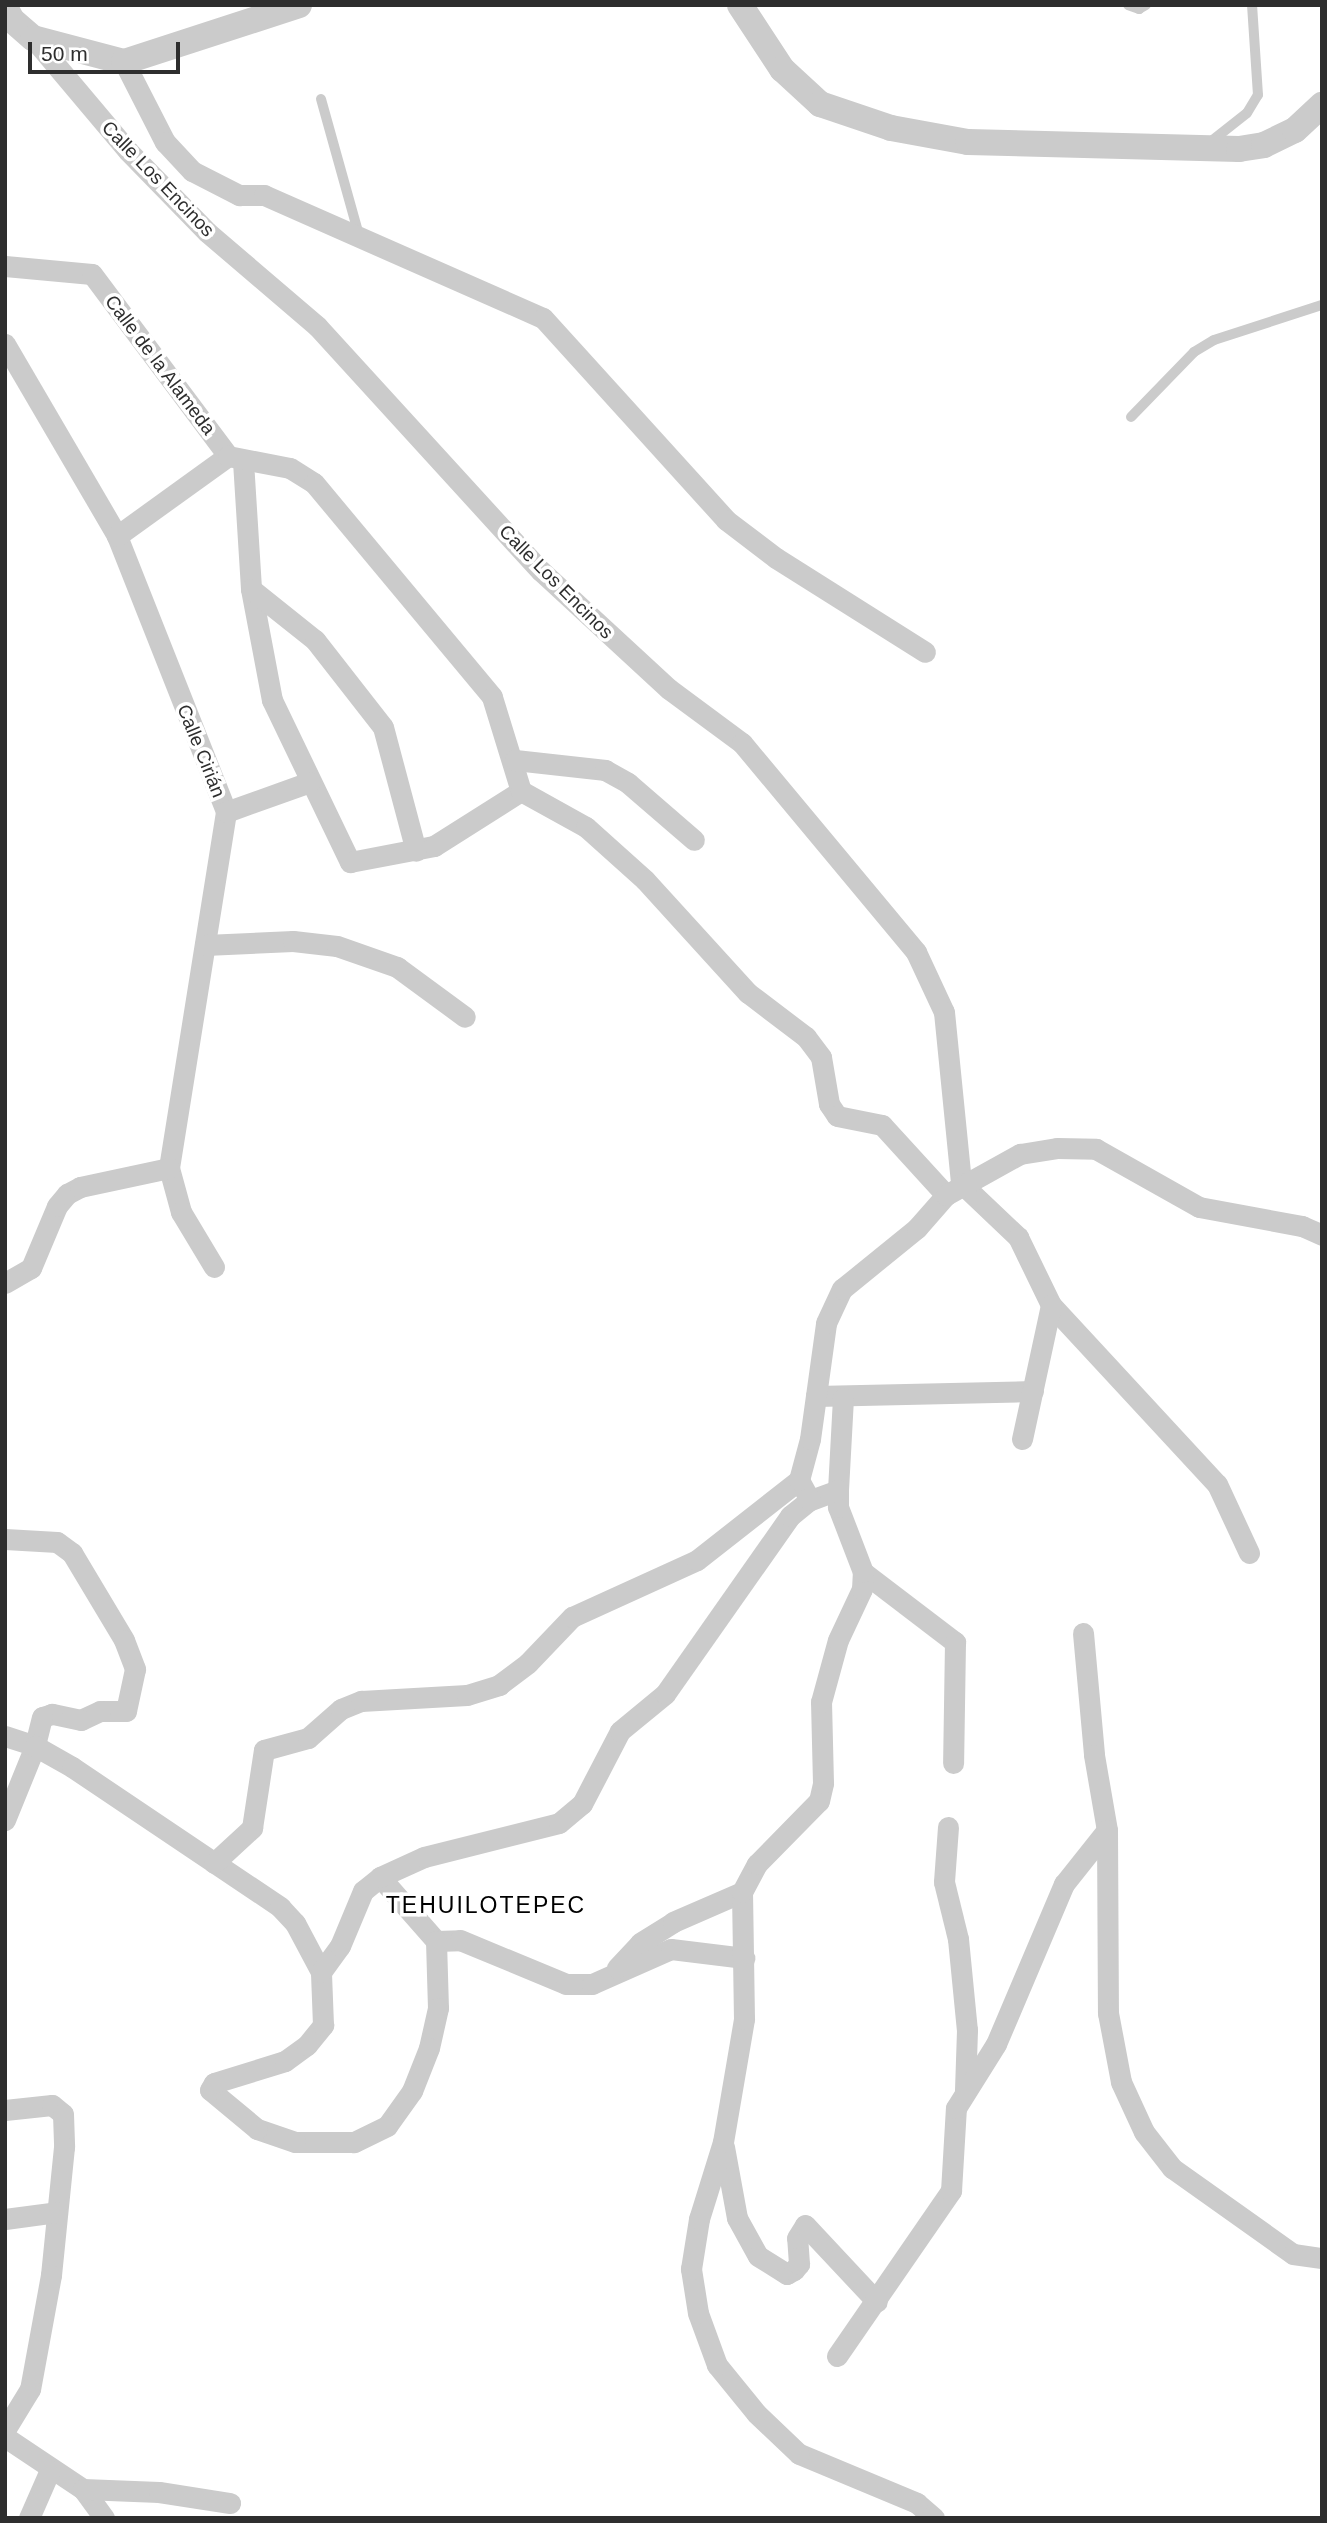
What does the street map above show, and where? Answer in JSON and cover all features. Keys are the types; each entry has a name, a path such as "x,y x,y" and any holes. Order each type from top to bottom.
{"street":[{"path":"7,18 33,38 124,62 299,5"},
{"path":"740,5 782,69 820,104 891,128 968,142 1239,149 1264,145 1295,130 1322,106"},
{"name":"Calle Los Encinos","path":"33,38 128,151 207,232 317,326 541,570 669,690 742,743 916,952 944,1012 953,1189"},
{"path":"124,62 165,142 192,171 239,195 264,195 360,241 543,318 726,520 776,558 925,652"},
{"name":"Calle de la Alameda","path":"5,265 92,274 235,458"},
{"name":"Calle Cirián","path":"5,344 117,536 226,812 169,1168 181,1212 214,1267"},
{"path":"117,536 235,458 290,468 314,483 492,697 515,760 521,791"},
{"path":"235,458 251,589 272,700 350,862 416,851 453,838 521,791"},
{"path":"251,589 315,640 383,727 416,851"},
{"path":"515,760 605,771 628,783 694,840"},
{"path":"226,812 310,782"},
{"path":"521,791 586,827 645,880 748,993 806,1037 821,1057 829,1104 837,1116 882,1125 953,1189 1018,1237 1051,1305 1217,1484 1249,1553"},
{"path":"205,946 293,941 337,946 397,967 465,1017"},
{"path":"810,1500 799,1479 816,1396 826,1323 842,1289 917,1227 953,1189 1020,1154 1057,1148 1096,1149 1199,1207 1302,1226 1322,1234"},
{"path":"5,1283 31,1268 48,1225 67,1194 80,1187 169,1168"},
{"path":"1022,1439 1051,1305"},
{"path":"816,1396 843,1398 1032,1391"},
{"path":"843,1398 838,1507 863,1572 862,1589 838,1640 821,1702 823,1783 819,1801 757,1864 742,1892 744,2019 723,2142 699,2219 691,2269 698,2313 716,2365 756,2413 799,2454 917,2503 934,2518"},
{"path":"214,1863 252,1828 264,1750 308,1738 341,1709 361,1701 467,1695 499,1685 528,1663 572,1617 696,1560 799,1479"},
{"path":"321,1972 340,1946 363,1891 380,1877 424,1857 559,1823 582,1804 620,1731 665,1694 790,1516 810,1500 838,1490"},
{"path":"5,1539 57,1542 72,1553 124,1640 135,1669 126,1711 100,1711 81,1720 47,1714 42,1717 35,1746 5,1820"},
{"path":"863,1572 955,1642 953,1763"},
{"path":"1083,1633 1094,1755 1107,1830 1108,2013 1130,2106 1172,2168 1212,2200 1293,2254 1322,2258"},
{"path":"5,1736 35,1746 280,1907 295,1923 321,1972 323,2025 307,2045 261,2071 210,2085 214,2094 257,2129 295,2142 354,2142 387,2126 412,2091 429,2048 438,2008 436,1941 380,1877"},
{"path":"948,1827 944,1882 958,1939 967,2030 965,2093"},
{"path":"837,2356 877,2302 951,2191 952,2125 965,2093 1016,2005 1064,1884 1107,1830"},
{"path":"611,1974 640,1943 673,1922 742,1892"},
{"path":"436,1941 460,1940 566,1984 592,1984 671,1949 744,1958"},
{"path":"5,2110 51,2105 64,2114 64,2183 57,2212 51,2275 30,2389 5,2430"},
{"path":"723,2142 737,2218 758,2256 787,2274 794,2270 799,2264 797,2238 805,2225 877,2302"},
{"path":"5,2219 57,2212"},
{"path":"5,2437 50,2470 83,2488 159,2491 230,2503"},
{"path":"29,2518 50,2470"},
{"path":"83,2488 104,2518"}],"lane":[{"path":"1128,5 1139,9 1146,5"},
{"path":"1204,147 1247,113 1258,94 1252,5"},
{"path":"321,99 360,241"},
{"path":"1131,417 1194,352 1214,340 1322,305"}],"district":[{"name":"TEHUILOTEPEC","path":"486,1905"}]}
